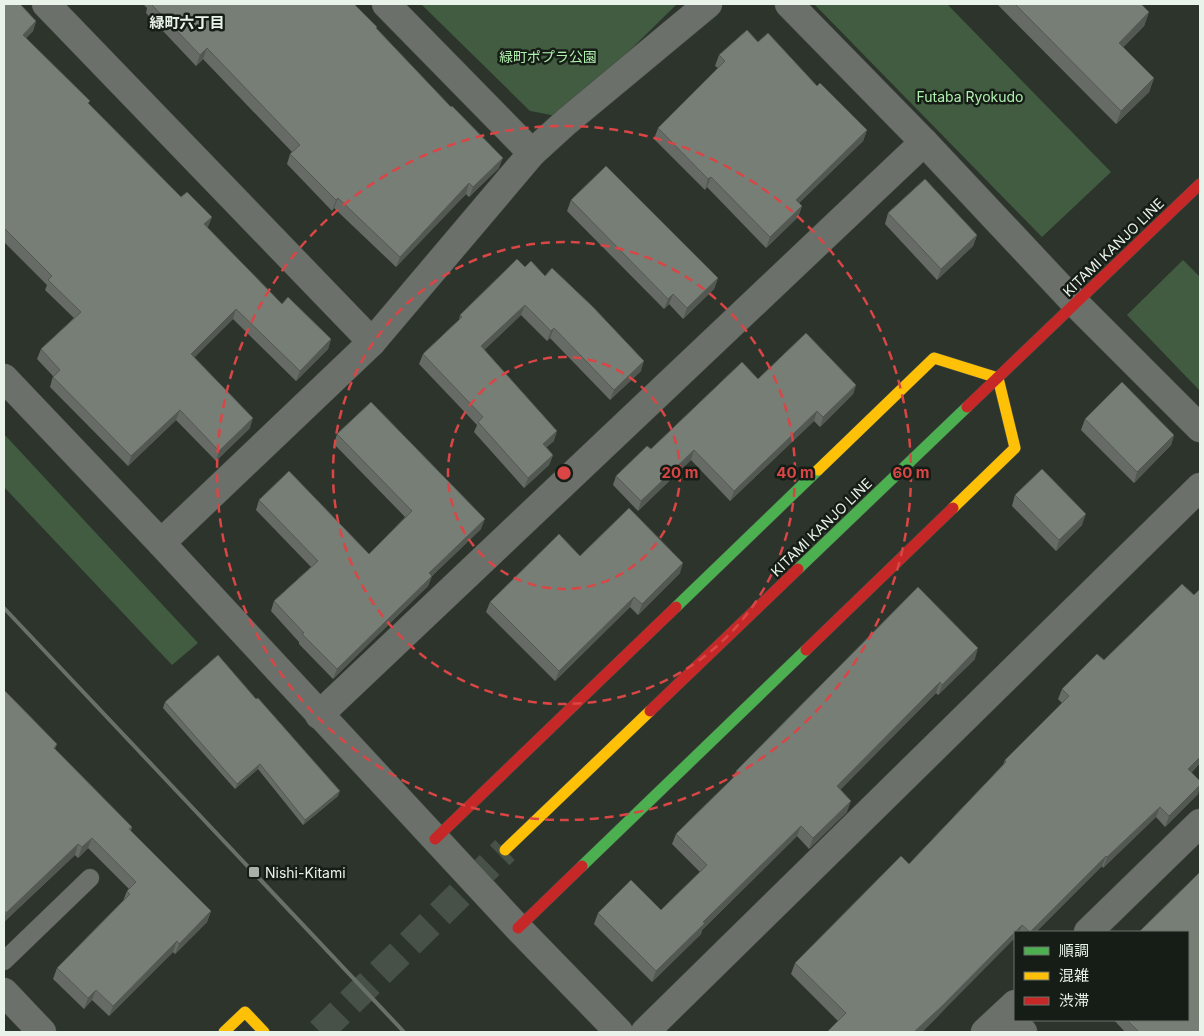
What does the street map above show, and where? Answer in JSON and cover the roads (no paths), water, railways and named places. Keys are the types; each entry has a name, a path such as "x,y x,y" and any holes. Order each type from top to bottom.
{"street":[{"path":"46,4 372,342"},
{"path":"386,4 532,153"},
{"path":"161,543 372,342 532,153 566,122 708,4"},
{"path":"789,4 924,142 1076,304 1200,428"},
{"path":"320,715 924,142"},
{"name":"KITAMI KANJO LINE","path":"505,850 1200,184"},
{"path":"435,839 934,358 998,378 1015,448 518,928"},
{"path":"4,378 161,543 518,928 619,1032"},
{"path":"645,1032 1200,487"},
{"path":"1089,931 1199,827"},
{"path":"4,992 42,1032"},
{"path":"224,1032 245,1012 264,1032"},
{"path":"985,1032 1014,1016"}],"lane":[{"path":"4,961 90,878"}],"tunnel":[{"path":"320,1032 505,850"}],"railway":[{"path":"4,608 404,1032"}],"place":[{"name":"Nishi-Kitami","path":"254,872"}],"district":[{"name":"緑町六丁目","path":"187,22"}],"park label":[{"name":"緑町ポプラ公園","path":"548,56"},
{"name":"Futaba Ryokudo","path":"970,96"}]}
